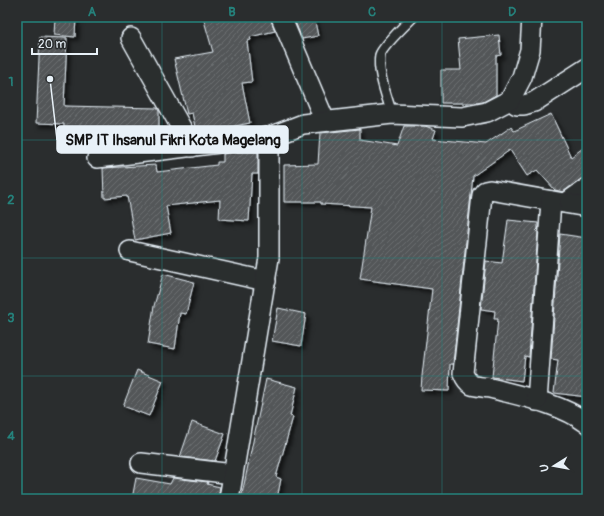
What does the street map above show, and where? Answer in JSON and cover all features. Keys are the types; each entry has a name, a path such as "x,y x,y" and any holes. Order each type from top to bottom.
{"street":[{"path":"282,17 326,121"},
{"path":"97,158 269,138 303,124 326,121 392,114 462,117 487,112 510,100 522,77 530,50 532,17"},
{"path":"130,38 192,147"},
{"path":"510,100 517,105 524,105 534,102 587,68"},
{"path":"230,499 269,258 269,138"},
{"path":"558,202 587,188"},
{"path":"587,207 490,190 485,191 482,195 463,373 466,380 472,385 484,386 537,401 565,411 587,423"},
{"path":"537,401 558,202"},
{"path":"130,251 266,281"},
{"path":"141,463 233,474"}],"lane":[{"path":"392,114 380,69 380,54 413,17"}],"building":[{"path":"55,17 76,17 75,37 54,35"},
{"path":"203,17 270,17 275,31 250,37 251,40 247,41 252,82 242,83 250,123 216,130 216,128 196,131 192,113 187,114 174,59 213,52"},
{"path":"293,17 314,17 318,36 302,39"},
{"path":"499,35 501,55 496,56 496,95 483,102 477,103 441,103 441,70 461,70 458,39"},
{"path":"40,37 67,38 64,106 157,108 159,111 159,137 64,134 64,124 36,123"},
{"path":"551,114 571,157 587,145 587,177 581,179 563,192 555,190 537,170 527,176 510,150 473,176 453,364 450,364 449,391 421,390 432,289 360,279 371,207 321,204 321,202 284,202 284,165 318,164 320,133 360,129 360,140 397,146 404,126 425,126 436,130 433,139 486,144 511,127 514,131"},
{"path":"234,152 258,152 258,174 252,174 249,221 219,219 220,200 166,206 171,233 135,240 127,196 104,198 103,168 156,165 157,172 217,165 217,162 223,162 223,154"},
{"path":"508,220 538,223 538,229 536,231 538,232 529,357 525,356 522,381 492,377 498,319 494,319 495,311 481,309 486,261 502,263"},
{"path":"560,234 587,238 587,397 554,393 558,360 551,359"},
{"path":"163,274 194,282 186,314 180,313 175,349 148,344 154,306"},
{"path":"278,308 306,314 301,346 272,341"},
{"path":"137,370 163,381 149,416 123,406"},
{"path":"266,379 297,387 290,416 293,417 276,477 281,479 277,499 241,499"},
{"path":"192,422 225,434 215,461 180,457"},
{"path":"136,478 170,484 173,478 208,482 207,484 220,487 218,499 132,499"}],"place":[{"name":"SMP IT Ihsanul Fikri Kota Magelang","path":"50,79"}]}
